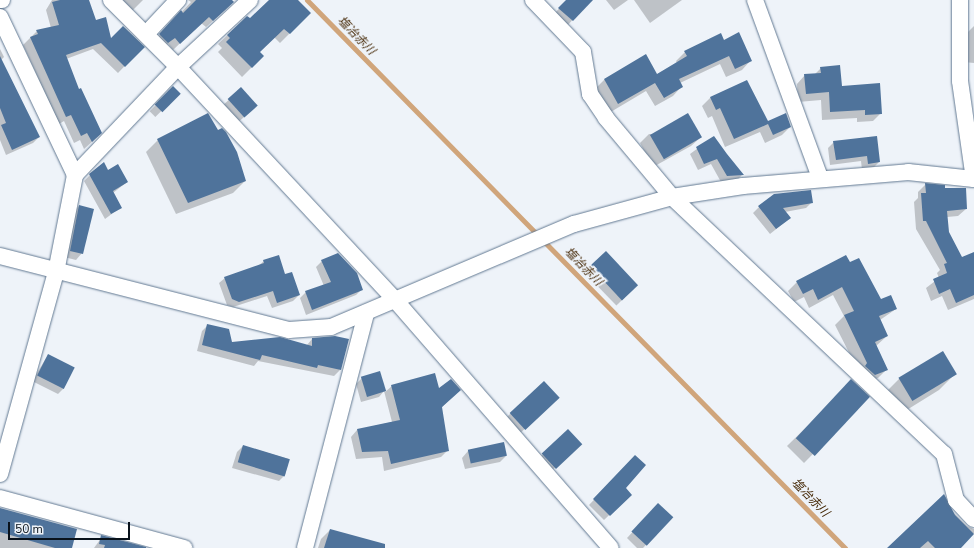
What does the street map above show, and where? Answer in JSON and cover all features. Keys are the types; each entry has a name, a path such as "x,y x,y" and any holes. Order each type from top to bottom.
{"street":[{"path":"111,0 178,67 396,301 611,548"},
{"path":"146,34 178,0"},
{"path":"0,474 56,272 75,175 178,67 250,0"},
{"path":"533,0 583,52 590,94 606,118 672,197 944,454 956,500 974,519"},
{"path":"755,0 820,178"},
{"path":"0,256 56,272 289,330 331,327 396,301 574,224 672,197 820,178 908,172 974,179 960,81 960,0"},
{"path":"0,17 75,175"},
{"path":"305,548 366,313"},
{"path":"0,498 184,548"}],"building":[{"path":"60,0 89,0 96,20 106,17 111,38 123,26 145,47 125,67 101,43 66,55 79,89 81,88 102,133 92,142 87,133 81,136 71,115 66,117 30,37 38,34 36,30 59,25 52,2"},
{"path":"196,0 232,0 234,2 213,21 209,17 180,44 175,38 168,43 159,34 181,10 183,13"},
{"path":"269,0 298,0 311,13 290,34 284,29 260,52 264,56 252,68 226,42 230,38 227,35 247,16 250,18"},
{"path":"566,0 593,0 573,21 558,8"},
{"path":"739,32 752,61 735,69 729,56 679,79 683,87 664,98 655,83 618,104 604,79 646,54 657,74 687,56 684,51 721,33 724,40"},
{"path":"0,56 40,137 12,150 1,125 6,123 0,108"},
{"path":"840,65 842,86 880,83 882,114 865,115 865,110 830,112 829,92 806,94 804,74 821,73 820,67"},
{"path":"747,80 768,121 786,113 791,127 773,135 768,124 734,139 720,108 716,110 710,97"},
{"path":"173,86 181,94 162,112 155,104"},
{"path":"241,87 258,106 244,118 228,99"},
{"path":"208,113 218,130 222,128 226,132 237,152 246,181 188,203 157,139"},
{"path":"688,113 702,137 664,159 650,135"},
{"path":"714,136 744,175 727,176 717,159 704,164 696,147"},
{"path":"877,136 880,162 868,164 867,156 836,160 833,141"},
{"path":"104,162 108,170 118,164 128,182 113,191 122,208 111,214 89,174"},
{"path":"925,183 945,185 945,188 966,188 967,209 947,211 949,232 962,257 974,252 974,295 956,303 950,289 939,294 933,279 947,273 944,264 947,263 926,221 923,221 921,193 926,193"},
{"path":"811,190 813,203 783,208 791,218 776,229 758,206 774,194"},
{"path":"79,205 94,209 83,254 70,251"},
{"path":"606,251 638,285 622,300 590,266"},
{"path":"338,253 357,273 363,290 312,310 305,291 331,282 321,260"},
{"path":"279,255 285,274 292,272 300,295 277,303 273,291 239,302 232,299 224,277 264,263 263,260"},
{"path":"846,255 850,262 859,258 881,299 891,295 897,309 879,316 888,336 875,342 888,370 875,375 865,366 867,363 844,315 854,311 842,287 818,300 813,289 803,294 796,281"},
{"path":"207,324 229,329 232,342 280,337 312,346 312,338 335,336 349,339 341,370 318,365 317,368 262,355 260,360 202,345"},
{"path":"943,351 957,374 912,401 898,378"},
{"path":"48,354 75,368 64,389 37,375"},
{"path":"380,371 386,391 367,397 361,377"},
{"path":"435,373 439,388 451,379 461,390 442,407 449,451 391,464 388,451 362,452 357,429 400,420 391,385"},
{"path":"851,379 870,397 815,456 796,438"},
{"path":"544,381 560,398 525,430 510,413"},
{"path":"568,429 582,444 556,469 542,454"},
{"path":"504,442 507,456 471,463 468,450"},
{"path":"243,445 290,459 285,477 238,462"},
{"path":"635,455 646,465 626,488 632,495 610,516 593,499"},
{"path":"944,494 955,515 974,534 961,548 935,548 928,541 920,548 887,548"},
{"path":"658,503 673,517 647,546 631,532"},
{"path":"0,508 77,529 72,548 55,548 0,532"},
{"path":"330,529 385,544 385,548 324,548"},
{"path":"101,535 146,548 104,548 105,545 99,544"}],"waterway":[{"name":"塩冶赤川","path":"307,0 845,548"}]}
